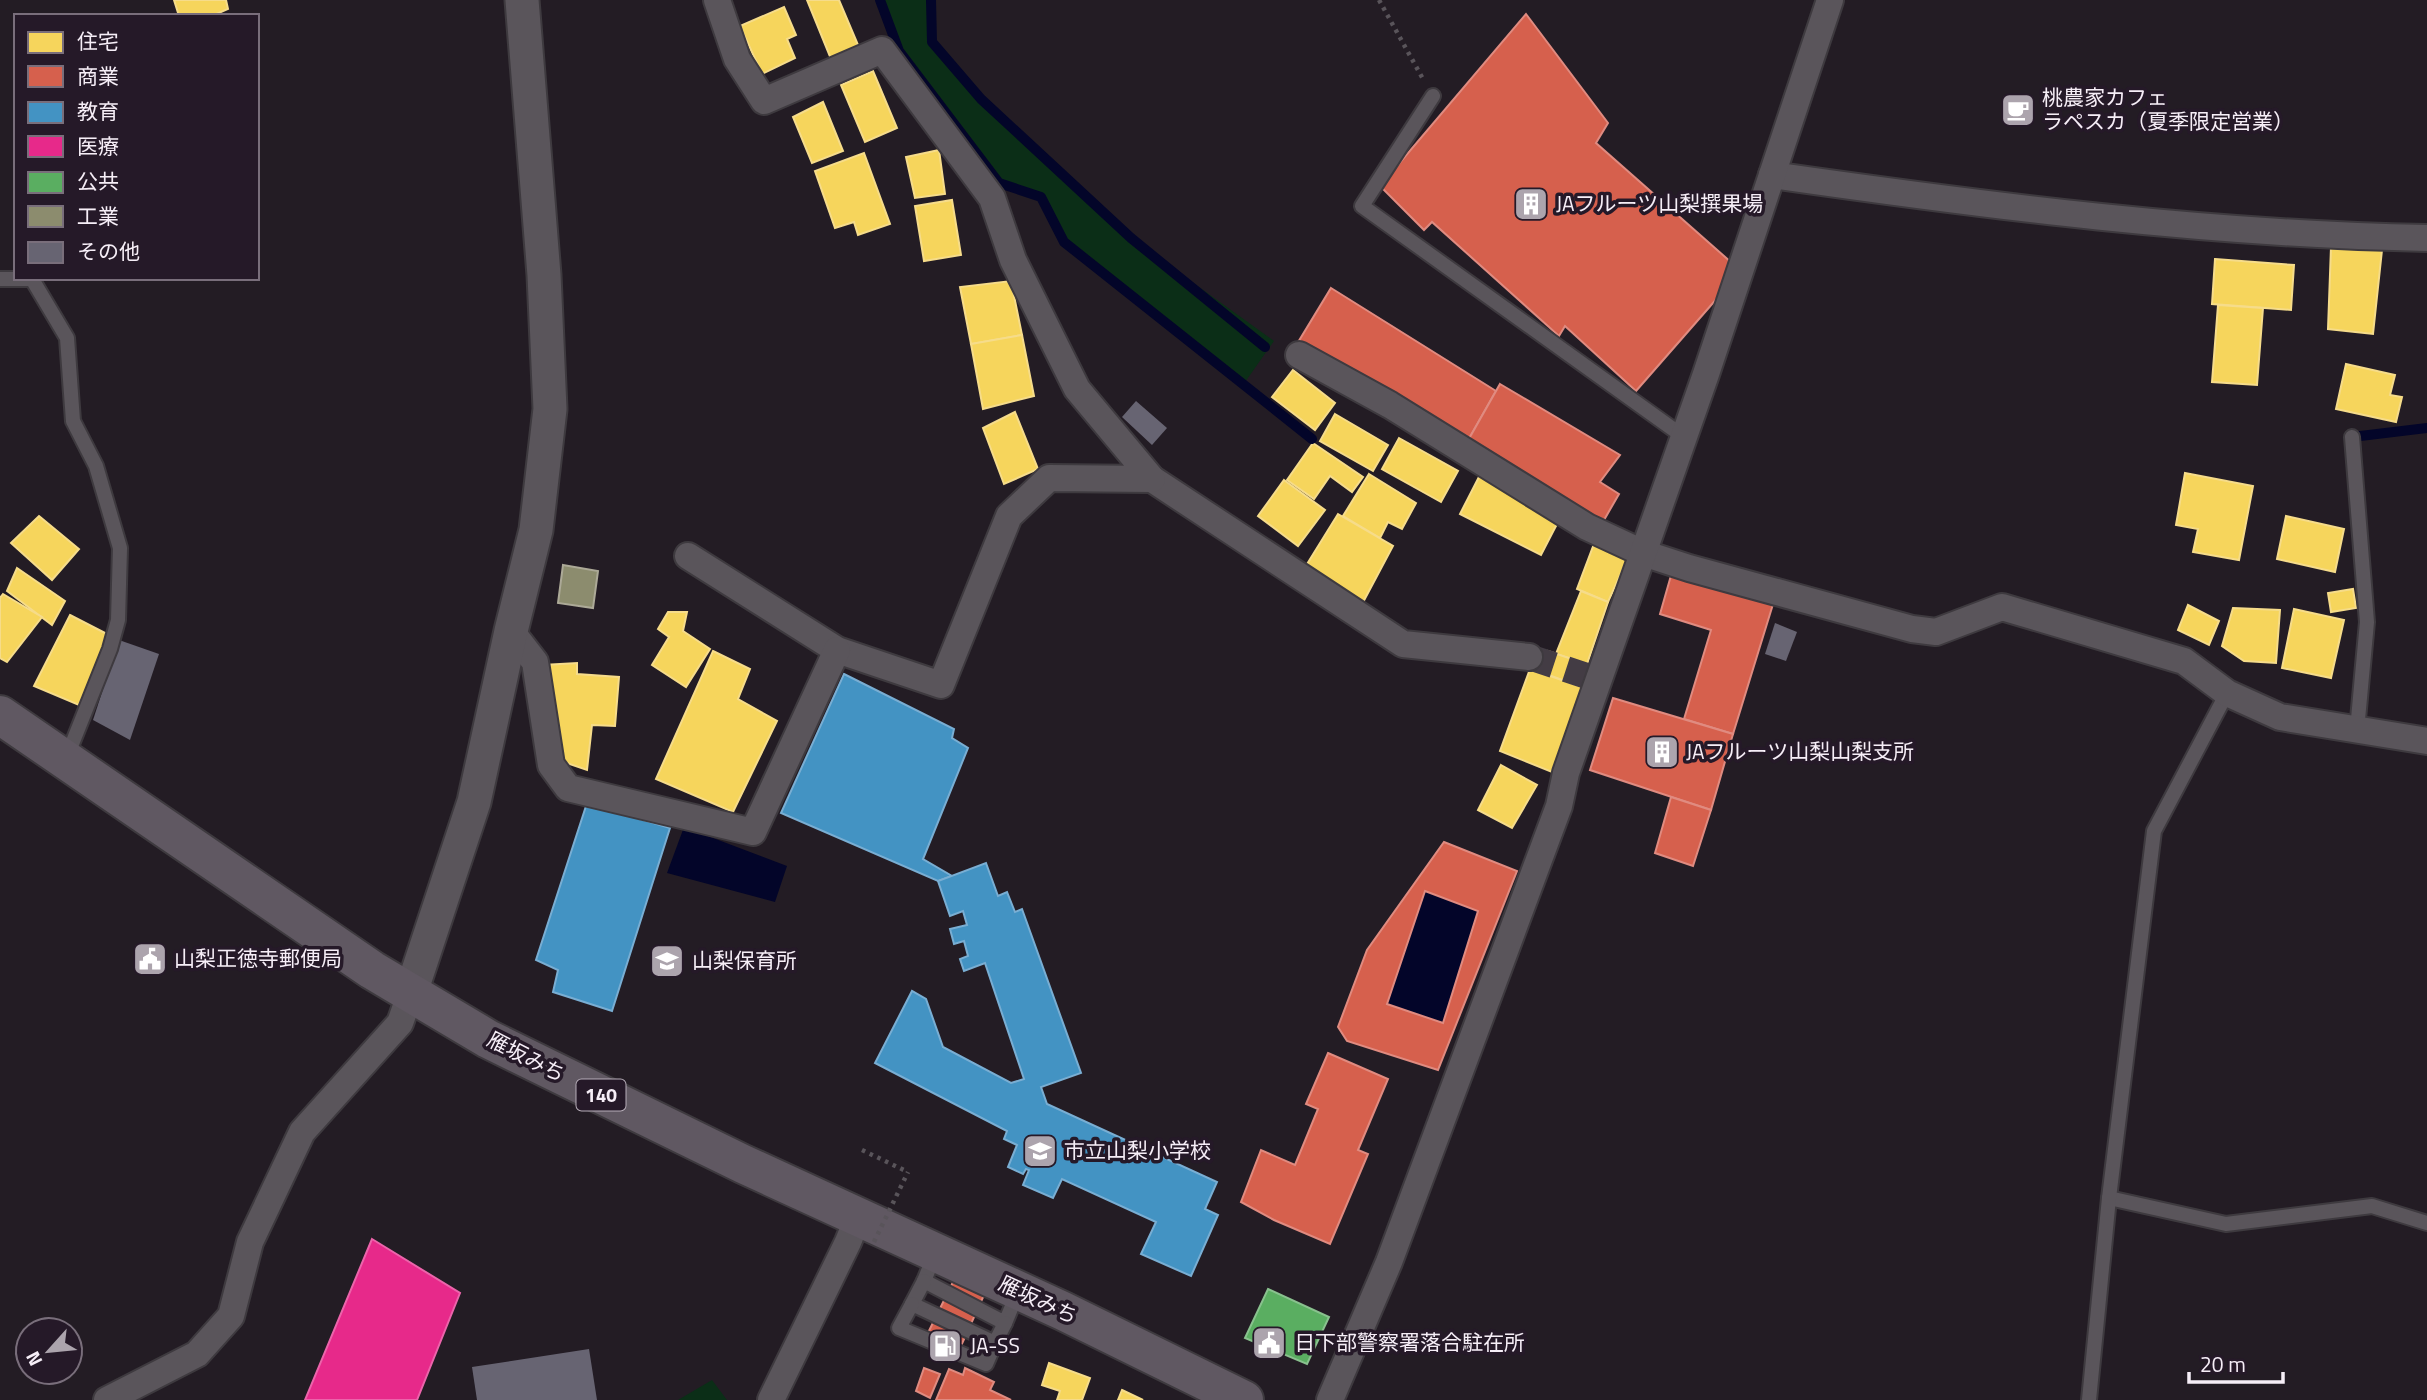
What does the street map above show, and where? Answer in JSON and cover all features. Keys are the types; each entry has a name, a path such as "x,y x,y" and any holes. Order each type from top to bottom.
{"highway":[{"name":"雁坂みち","path":"0,715 372,970 513,1052 743,1164 866,1229 930,1267 1012,1307 1244,1400"}],"street":[{"path":"107,1400 197,1354 231,1316 250,1242 302,1132 400,1023 474,802 510,631 536,530 550,409 544,275 522,0"},
{"path":"717,0 737,59 764,101 882,50 992,198 1013,260 1077,389 1152,479 1403,644 1529,657"},
{"path":"1330,1400 1389,1262 1559,806 1566,774 1684,437 1830,0"},
{"path":"1772,175 1973,203 2147,223 2427,238"},
{"path":"1299,355 1390,405 1587,527 1643,553 1912,629 1936,632 2002,607 2183,661 2227,693 2280,717 2427,741"},
{"path":"688,556 837,650 941,685 1009,516 1049,478 1152,479"},
{"path":"510,631 535,662 551,765 568,788 753,832 837,650"},
{"path":"771,1400 848,1242 866,1229"}],"lane":[{"path":"1433,96 1362,206 1684,437"},
{"path":"33,280 67,338 73,421 96,466 120,548 116,630 66,759"},
{"path":"2352,437 2367,622 2357,730"},
{"path":"2089,1400 2109,1198 2154,831 2227,693"},
{"path":"2109,1198 2226,1224 2372,1206 2427,1223"},
{"path":"930,1267 898,1328 986,1364 1012,1307"},
{"path":"912,1304 995,1343"}],"path":[{"path":"1379,0 1433,96"},
{"path":"862,1150 908,1172 866,1229"}],"green space":[{"path":"880,0 931,0 932,42 981,99 1131,238 1274,341 1243,385 1064,242 1041,197 999,183 899,51"},
{"path":"712,1380 727,1400 678,1400"}],"water":[{"path":"684,827 787,866 775,902 667,873"},
{"path":"1425,891 1478,911 1443,1023 1387,1004"}],"building: 住宅":[{"path":"174,0 226,0 228,9 217,14 178,14"},
{"path":"807,0 839,0 861,52 833,64"},
{"path":"784,7 796,35 787,39 795,58 762,74 740,26"},
{"path":"873,71 897,128 865,142 841,85"},
{"path":"823,102 843,151 812,163 793,117"},
{"path":"939,150 945,194 915,198 906,157"},
{"path":"864,153 890,224 858,235 854,222 835,228 815,171"},
{"path":"952,200 961,255 924,261 915,206"},
{"path":"2331,247 2382,250 2373,334 2328,329"},
{"path":"2215,259 2294,265 2291,310 2212,304"},
{"path":"1011,281 1022,335 971,344 960,287"},
{"path":"2218,305 2263,308 2257,385 2212,382"},
{"path":"1022,335 1034,396 983,409 971,344"},
{"path":"2346,364 2395,375 2390,395 2402,397 2396,422 2336,409"},
{"path":"1293,370 1335,403 1315,430 1272,397"},
{"path":"1015,412 1038,469 1004,484 983,428"},
{"path":"1335,414 1388,445 1373,471 1320,441"},
{"path":"1399,438 1458,471 1441,502 1382,469"},
{"path":"1313,443 1363,477 1352,492 1330,476 1314,499 1287,480"},
{"path":"1481,473 1559,520 1541,555 1460,514"},
{"path":"2185,473 2253,486 2239,560 2193,552 2198,529 2176,525"},
{"path":"1369,474 1416,503 1402,529 1388,522 1380,538 1343,516"},
{"path":"1284,480 1325,510 1298,546 1258,516"},
{"path":"1338,514 1393,546 1360,608 1304,569"},
{"path":"39,516 79,549 52,580 11,543"},
{"path":"2286,516 2344,529 2335,572 2277,559"},
{"path":"1594,544 1627,560 1608,602 1577,589"},
{"path":"17,568 65,601 52,625 7,591"},
{"path":"2353,589 2356,608 2331,612 2328,593"},
{"path":"1581,591 1608,602 1587,664 1556,654"},
{"path":"3,594 42,617 7,662 0,658 0,598"},
{"path":"2188,605 2219,621 2209,645 2178,630"},
{"path":"2233,608 2280,610 2276,663 2244,661 2222,646"},
{"path":"2294,609 2344,620 2331,678 2282,668"},
{"path":"668,612 687,612 683,631 710,649 686,687 652,665 669,637 658,629"},
{"path":"70,615 109,635 79,705 34,686"},
{"path":"713,651 750,669 738,699 777,721 733,812 656,779"},
{"path":"1548,651 1587,664 1579,686 1540,672"},
{"path":"577,663 577,674 619,677 615,726 592,725 587,770 555,759 543,665"},
{"path":"1530,669 1582,687 1552,772 1500,751"},
{"path":"1501,765 1537,785 1512,828 1478,810"},
{"path":"1049,1363 1090,1378 1082,1400 1057,1400 1060,1391 1042,1385"},
{"path":"1122,1390 1143,1400 1118,1400"}],"building: 商業":[{"name":"JAフルーツ山梨撰果場","path":"1526,14 1608,123 1596,143 1741,271 1636,391 1565,326 1559,336 1432,222 1424,230 1380,186"},
{"path":"1331,288 1496,391 1466,444 1297,344"},
{"path":"1500,384 1620,455 1600,482 1619,494 1600,527 1466,444"},
{"path":"1672,572 1774,601 1733,734 1684,719 1711,630 1660,614"},
{"name":"JAフルーツ山梨山梨支所","path":"1613,698 1733,734 1711,810 1590,770"},
{"path":"1671,797 1711,810 1693,866 1655,853"},
{"path":"1444,842 1517,871 1438,1070 1347,1041 1338,1027 1367,950","holes":["1425,891 1478,911 1443,1023 1387,1004"]},
{"path":"1328,1053 1388,1079 1358,1150 1368,1154 1330,1244 1274,1220 1241,1202 1261,1150 1295,1165 1318,1109 1306,1104"},
{"path":"956,1276 985,1293 956,1357 923,1343"},
{"path":"924,1368 940,1374 930,1398 916,1391"},
{"path":"965,1368 994,1382 990,1390 1011,1400 936,1400 949,1369 963,1375"}],"building: 教育":[{"path":"844,674 954,729 952,738 968,748 923,859 952,876 938,881 781,813"},
{"path":"587,803 670,828 612,1011 553,992 558,970 536,960"},
{"path":"986,863 998,896 1007,892 1015,912 1022,909 1081,1073 1041,1087 1047,1104 1217,1182 1205,1209 1218,1215 1191,1276 1141,1254 1156,1222 1062,1179 1053,1198 1023,1185 1029,1170 1026,1169 1023,1174 1008,1167 1017,1145 1004,1139 1007,1131 875,1063 912,991 926,999 943,1047 1011,1083 1024,1079 985,963 964,971 960,959 968,956 964,941 954,944 950,929 967,925 963,911 950,916 938,881"}],"building: 医療":[{"path":"372,1239 460,1293 417,1400 305,1400"}],"building: 公共":[{"path":"1268,1289 1329,1317 1307,1364 1245,1338"}],"building: 工業":[{"path":"563,565 598,571 593,608 558,603"}],"building: その他":[{"path":"1136,401 1167,428 1152,445 1122,417"},
{"path":"1775,623 1797,632 1786,661 1765,654"},
{"path":"119,640 159,654 130,740 93,720"},
{"path":"589,1349 597,1400 477,1400 472,1367"}],"waterway":[{"path":"880,0 899,51 999,183 1041,197 1064,242 1312,439"},
{"path":"931,0 932,42 981,99 1131,238 1265,347"},
{"path":"2352,437 2427,428"}],"tunnel":[{"path":"1529,657 1599,680"}],"place":[{"name":"桃農家カフェ ラペスカ（夏季限定営業）","path":"2018,110"},
{"name":"JAフルーツ山梨撰果場","path":"1531,204"},
{"name":"JAフルーツ山梨山梨支所","path":"1662,752"},
{"name":"山梨正徳寺郵便局","path":"150,959"},
{"name":"山梨保育所","path":"667,961"},
{"name":"市立山梨小学校","path":"1040,1151"},
{"name":"日下部警察署落合駐在所","path":"1269,1343"},
{"name":"JA-SS","path":"945,1346"}]}
